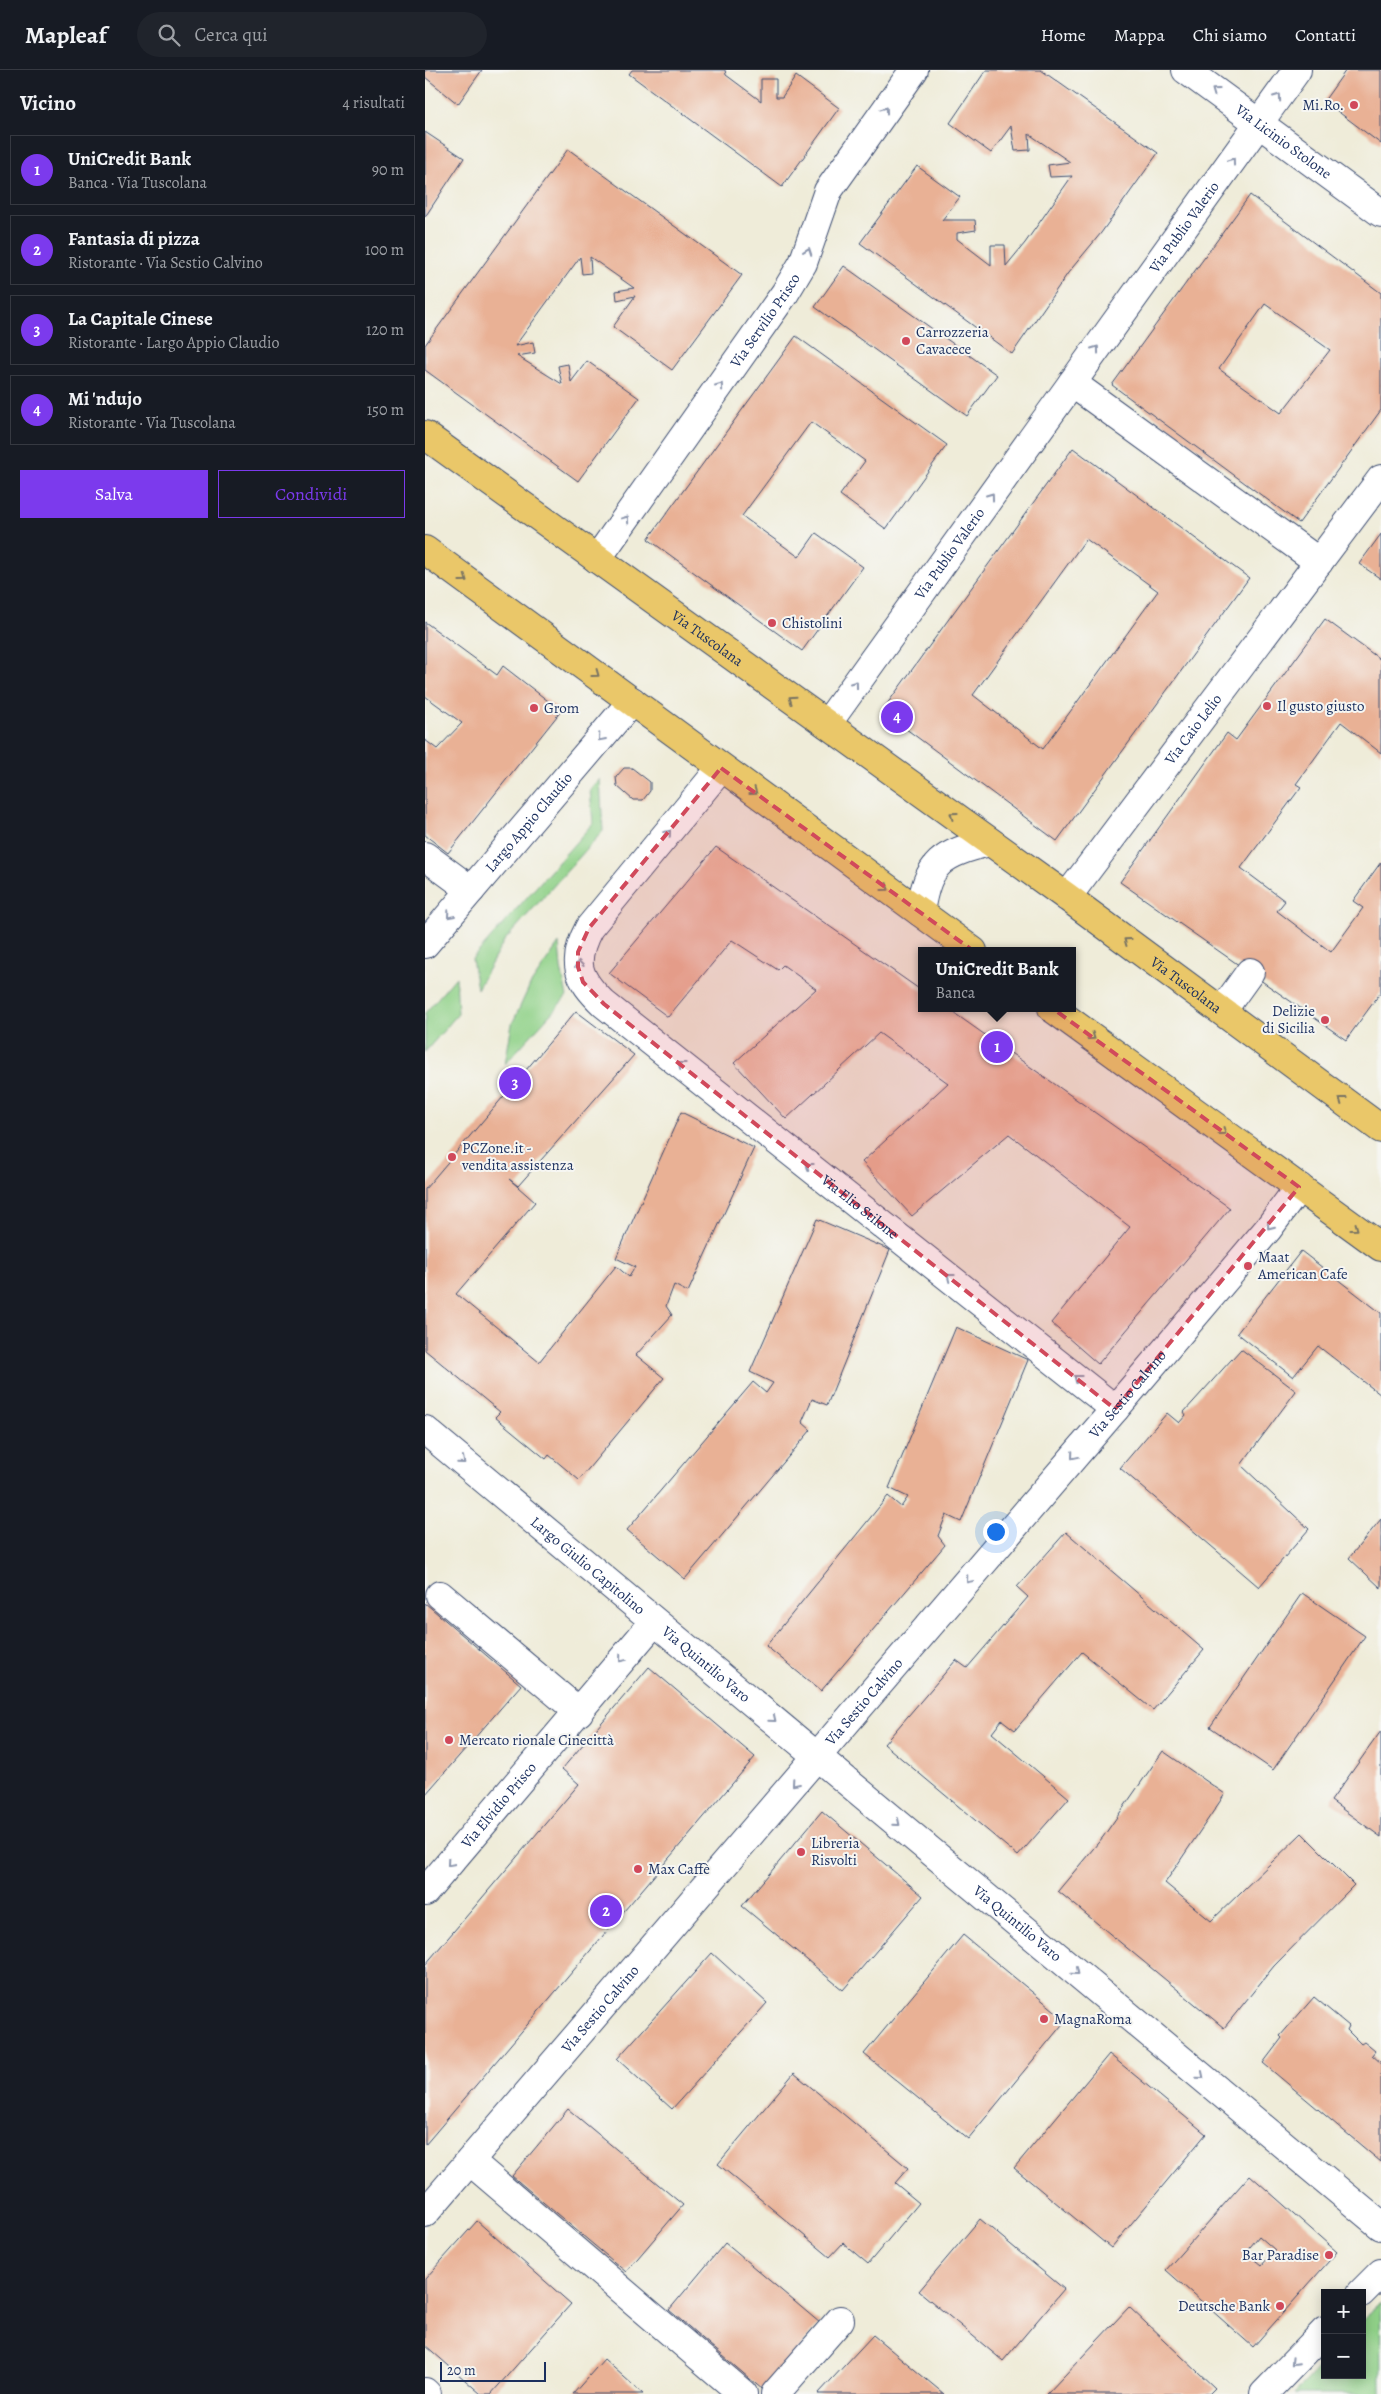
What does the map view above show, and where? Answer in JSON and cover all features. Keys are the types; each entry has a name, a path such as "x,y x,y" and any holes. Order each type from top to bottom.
{"main road":[{"name":"Via Tuscolana","path":"425,435 1379,1123"},
{"path":"425,550 968,947"},
{"path":"1058,1012 1381,1247"}],"street":[{"name":"Via Servilio Prisco","path":"597,559 785,293 803,263 828,191 914,70"},
{"name":"Via Licinio Stolone","path":"1187,70 1381,213"},
{"name":"Via Publio Valerio","path":"827,724 1297,70"},
{"path":"1072,383 1319,562"},
{"name":"Via Caio Lelio","path":"1067,897 1381,479"},
{"name":"Largo Appio Claudio","path":"425,944 632,701"},
{"name":"Via Elio Stilone","path":"721,768 597,916 578,952 583,982 604,1004 1115,1409"},
{"path":"920,912 926,881 940,862 962,850 990,842"},
{"path":"425,856 471,890"},
{"path":"1222,1011 1249,972"},
{"name":"Via Sestio Calvino","path":"425,2213 1115,1409 1268,1229 1299,1187"},
{"name":"Largo Giulio Capitolino","path":"425,1430 654,1622 576,1716"},
{"path":"440,1595 576,1716"},
{"name":"Via Quintilio Varo","path":"654,1622 818,1756 1381,2226"},
{"name":"Via Elvidio Prisco","path":"425,1892 576,1716"},
{"path":"470,2161 743,2394"},
{"path":"1365,2289 1381,2272"},
{"path":"775,2394 840,2320"},
{"path":"1264,2394 1322,2334"}],"highlighted area":[{"path":"721,768 1299,1187 1115,1409 604,1004 583,982 578,967 578,952 589,928"}],"green space":[{"path":"600,779 603,831 504,941 477,989 472,959 593,823 590,790"},
{"path":"559,943 561,968 567,996 505,1064 512,1024 530,985"},
{"path":"456,977 458,1014 425,1052 425,1013"},
{"path":"1380,2302 1381,2394 1294,2394 1321,2365 1321,2379 1366,2379 1366,2317"}],"building":[{"path":"425,70 482,70 458,104 425,77"},
{"path":"632,70 725,70 726,75 761,101 761,79 776,79 776,97 782,97 796,76 839,108 782,187 629,74"},
{"path":"986,70 1041,70 1158,153 1101,233 1068,273 1012,354 860,243 917,166 960,197 942,220 975,220 976,230 957,233 957,239 991,265 991,245 1005,245 1006,266 1025,243 1072,176 1050,177 1048,165 1070,162 1029,134 1030,150 1015,151 1011,126 991,153 950,123"},
{"path":"1346,70 1381,70 1381,144 1324,101"},
{"path":"425,132 464,158 425,217"},
{"path":"568,149 742,275 672,370 613,327 635,296 617,300 616,291 634,288 590,257 591,273 582,274 580,257 515,346 533,342 535,353 517,356 562,384 558,366 568,364 571,382 587,361 639,398 578,481 425,370 425,345"},
{"path":"1250,195 1381,293 1381,410 1299,523 1112,385","holes":["1265,304 1330,350 1281,413 1219,369"]},
{"name":"Carrozzeria Cavacece","path":"844,266 997,375 967,416 815,307"},
{"path":"796,336 947,445 886,529 840,495 865,461 811,422 742,516 799,557 816,533 863,567 802,651 648,539"},
{"path":"1073,448 1249,578 1057,841 882,711","holes":["1086,539 1158,591 1043,749 973,695"]},
{"path":"1381,534 1381,579 1359,564"},
{"path":"1325,619 1381,660 1381,753 1341,722 1296,784 1301,787 1241,868 1285,901 1277,911 1331,952 1363,908 1353,901 1381,862 1381,992 1346,1040 1120,882 1227,733 1236,740"},
{"path":"425,622 497,675 503,666 561,711 448,853 425,835 425,740 437,749 462,723 425,696"},
{"path":"624,768 632,768 650,782 650,791 643,800 633,800 617,786 616,777"},
{"path":"716,847 918,988 918,1012 953,1012 1230,1208 1098,1364 1051,1323 1130,1227 1009,1134 912,1216 862,1162 948,1083 879,1033 786,1119 734,1063 816,989 783,965 778,970 732,940 668,1017 609,973"},
{"path":"576,1011 634,1055 518,1186 509,1179 535,1202 456,1294 539,1362 616,1266 629,1277 635,1267 616,1258 681,1112 754,1148 688,1292 674,1285 666,1306 672,1315 636,1355 664,1378 579,1480 549,1455 546,1459 495,1417 500,1412 425,1350 425,1189"},
{"path":"817,1219 890,1250 827,1405 812,1399 802,1422 811,1430 685,1579 627,1530 753,1382 766,1393 773,1383 750,1372"},
{"path":"1301,1251 1381,1313 1381,1395 1318,1346 1293,1377 1237,1333"},
{"path":"956,1327 1028,1360 961,1522 946,1515 938,1536 945,1545 821,1691 766,1646 888,1496 901,1507 908,1497 889,1488"},
{"path":"1241,1349 1296,1391 1241,1465 1309,1529 1259,1587 1120,1468 1167,1413 1179,1423 1186,1415 1184,1412"},
{"path":"1381,1519 1381,1588 1349,1558"},
{"path":"1066,1532 1204,1650 1153,1710 1082,1652 1015,1730 1002,1720 992,1733 1069,1798 1018,1856 884,1744 956,1660 967,1668 1028,1597 1017,1587"},
{"path":"1302,1593 1365,1636 1273,1770 1210,1727"},
{"name":"Mercato rionale Cinecittà","path":"425,1603 521,1685 425,1795"},
{"path":"649,1667 755,1757 425,2145 425,1965 579,1784 562,1769"},
{"path":"1381,1731 1381,1837 1331,1801"},
{"path":"1163,1751 1225,1794 1165,1883 1211,1921 1302,1833 1354,1885 1274,1966 1224,2028 1058,1891 1103,1837"},
{"path":"822,1811 923,1896 843,1990 742,1906"},
{"path":"963,1935 1066,2020 968,2139 864,2054"},
{"path":"712,1953 767,2003 672,2109 617,2059"},
{"path":"1314,1997 1349,2026 1347,2030 1361,2044 1364,2042 1375,2051 1372,2055 1381,2063 1381,2162 1263,2063 1282,2038 1280,2036"},
{"path":"1109,2054 1206,2134 1111,2248 1014,2168"},
{"path":"794,2073 908,2168 895,2183 919,2203 868,2264 843,2243 830,2257 718,2164"},
{"path":"568,2109 683,2205 626,2272 512,2176"},
{"path":"1250,2175 1337,2252 1253,2347 1166,2270","holes":["1259,2236 1275,2250 1262,2265 1246,2252"]},
{"path":"980,2219 1064,2289 1003,2361 919,2291"},
{"path":"477,2221 571,2304 491,2394 481,2394 425,2345 425,2279"},
{"path":"725,2243 820,2323 763,2390 669,2310"},
{"path":"1129,2307 1215,2388 1209,2394 1047,2394"},
{"path":"873,2335 944,2394 818,2394"},
{"path":"604,2359 643,2394 573,2394"}],"place":[{"name":"Mi.Ro.","path":"1354,105"},
{"name":"Carrozzeria Cavacece","path":"906,341"},
{"name":"Chistolini","path":"772,623"},
{"name":"Il gusto giusto","path":"1267,706"},
{"name":"Grom","path":"534,708"},
{"name":"Mi 'ndujo","path":"897,717"},
{"name":"Delizie di Sicilia","path":"1325,1020"},
{"name":"UniCredit Bank","path":"997,1047"},
{"name":"La Capitale Cinese","path":"515,1083"},
{"name":"PCZone.it - vendita assistenza","path":"452,1157"},
{"name":"Maat American Cafe","path":"1248,1266"},
{"name":"Mercato rionale Cinecittà","path":"449,1740"},
{"name":"Libreria Risvolti","path":"801,1852"},
{"name":"Max Caffè","path":"638,1869"},
{"name":"Fantasia di pizza","path":"606,1911"},
{"name":"MagnaRoma","path":"1044,2019"},
{"name":"Bar Paradise","path":"1329,2255"},
{"name":"Deutsche Bank","path":"1280,2306"}]}
